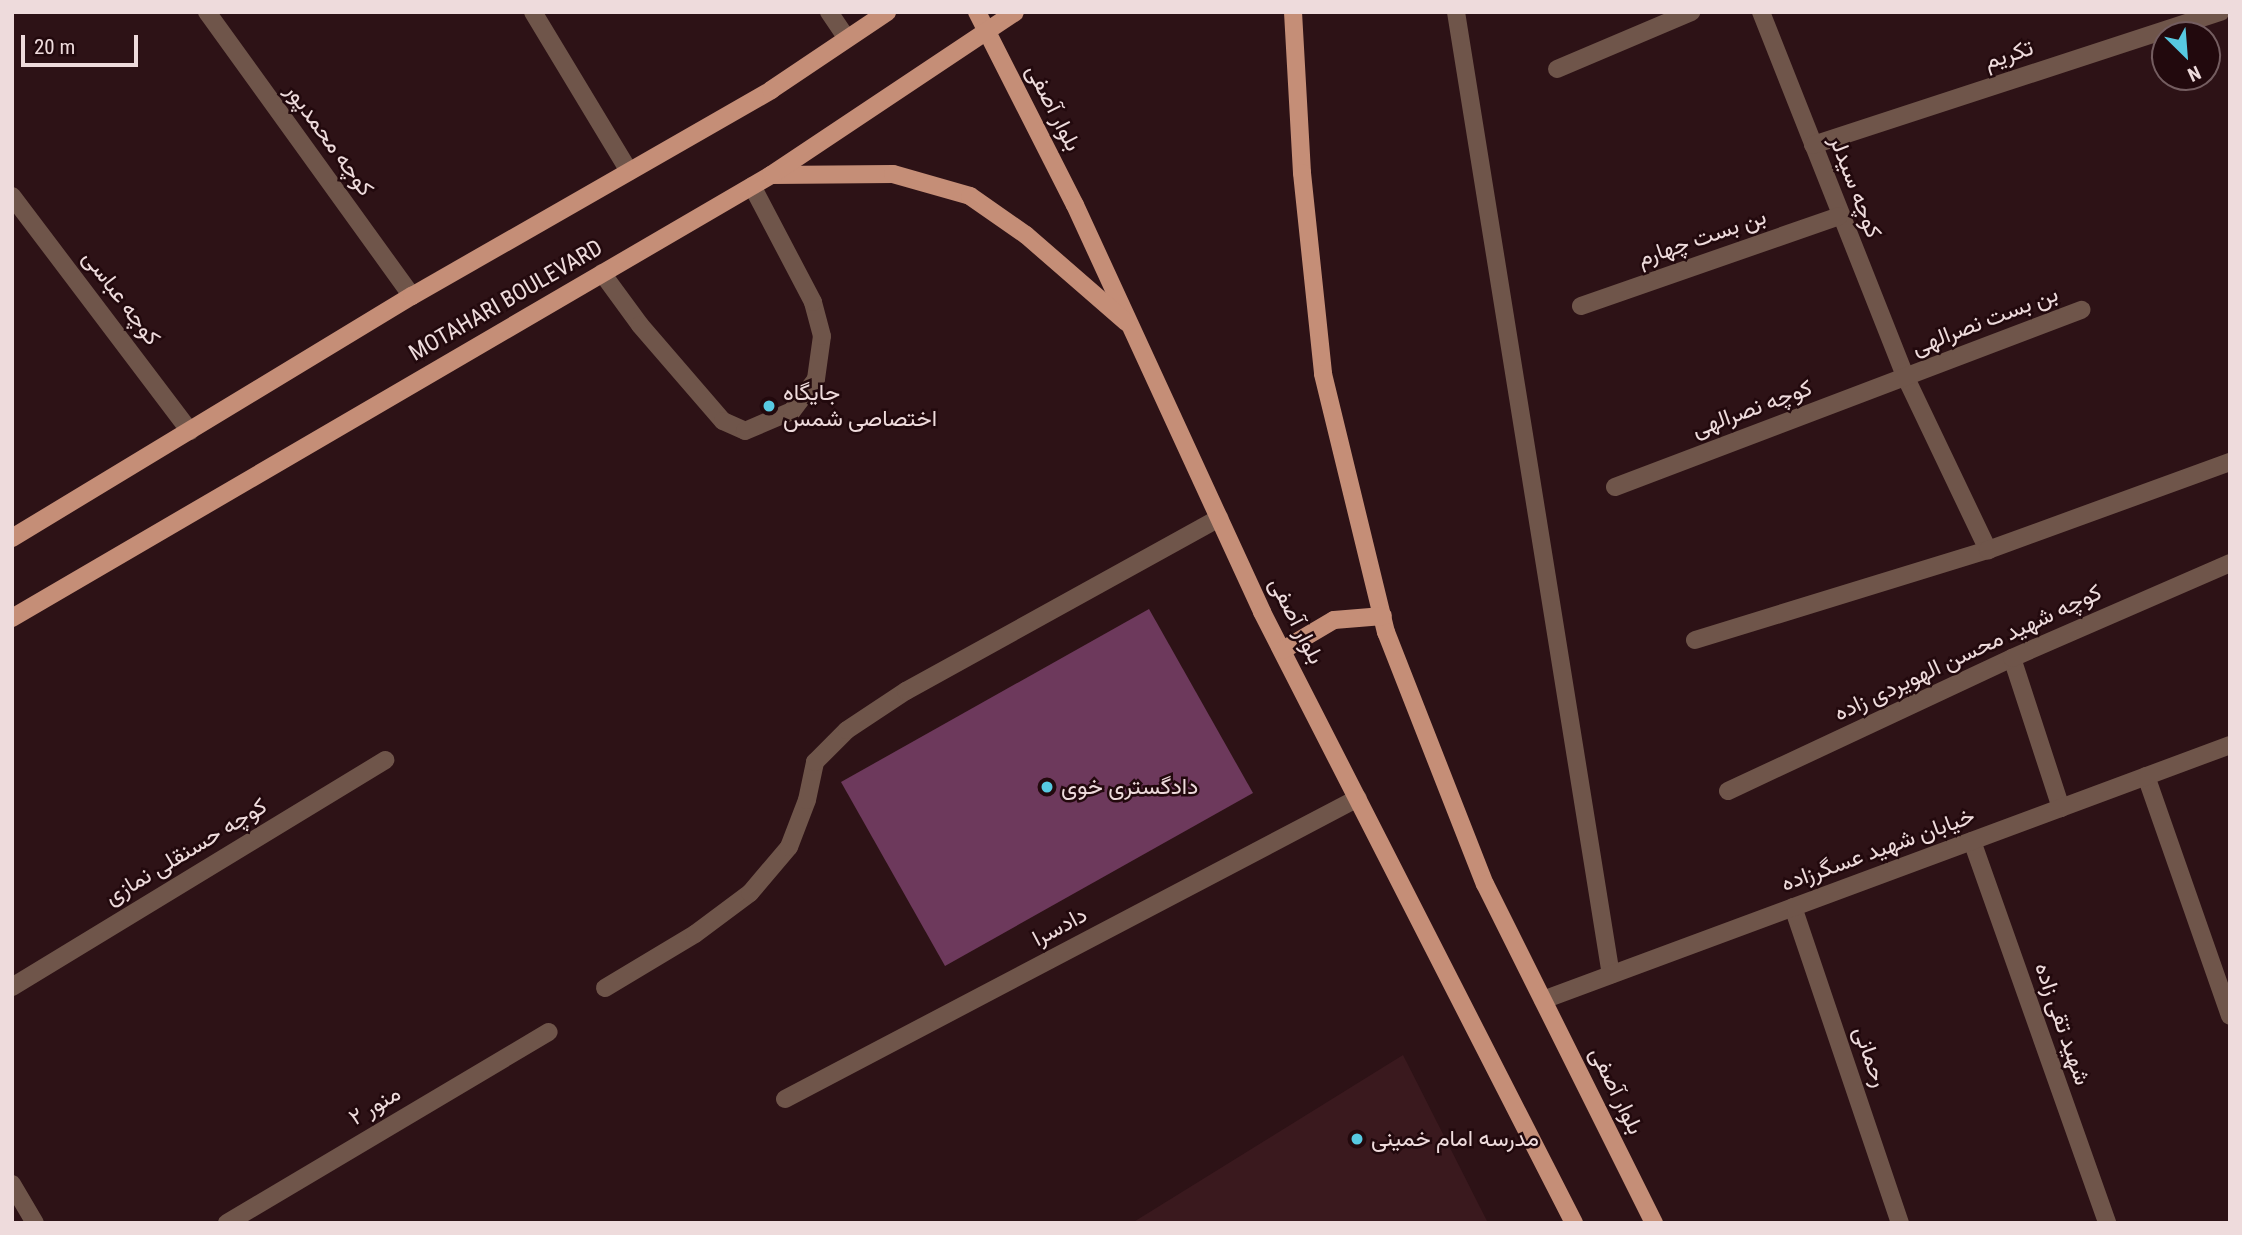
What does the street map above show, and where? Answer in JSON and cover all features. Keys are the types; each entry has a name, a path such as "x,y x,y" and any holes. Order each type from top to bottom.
{"main road":[{"path":"12,538 412,296 771,90 887,12"},
{"name":"بلوار آصفی","path":"977,12 1130,326 1283,650 1574,1223"},
{"name":"MOTAHARI BOULEVARD","path":"12,618 771,175 988,33 1015,12"},
{"name":"بلوار آصفی","path":"1293,12 1302,173 1323,374 1382,617 1485,884 1654,1223"},
{"path":"771,175 893,174 970,196 1026,234 1130,326"},
{"path":"1283,650 1334,620 1382,617"}],"street":[{"name":"کوچه محمدپور","path":"207,12 412,296"},
{"path":"533,12 629,171"},
{"path":"829,12 846,39"},
{"path":"1456,12 1611,975"},
{"path":"1557,69 1691,12"},
{"name":"کوچه سیدلر","path":"1761,12 1839,216 1906,378 1988,550"},
{"path":"2224,12 2230,22"},
{"name":"تکریم","path":"1813,145 2224,12"},
{"path":"603,273 640,325 723,421 745,431 792,411 816,379 822,336 813,302 752,186"},
{"name":"کوچه عباسی","path":"12,195 190,431"},
{"name":"بن بست چهارم","path":"1581,306 1839,216"},
{"name":"بن بست نصرالهی","path":"1906,378 2082,310"},
{"name":"کوچه نصرالهی","path":"1615,486 1906,378"},
{"path":"1695,640 1988,550 2230,463"},
{"path":"605,988 695,934 750,893 789,848 807,800 815,762 847,730 906,691 1219,518"},
{"name":"کوچه شهید محسن الهویردی زاده","path":"1727,791 2012,658 2230,563"},
{"path":"2012,658 2061,808"},
{"name":"خیابان شهید عسگرزاده","path":"1543,1000 2230,745"},
{"name":"کوچه حسنقلی نمازی","path":"12,986 386,760"},
{"path":"2146,776 2230,1016"},
{"name":"دادسرا","path":"785,1099 1358,797"},
{"name":"شهید تقی زاده","path":"1972,841 2107,1223"},
{"name":"رحمانی","path":"1793,907 1900,1223"},
{"name":"منور ۲","path":"227,1223 549,1032"},
{"path":"12,1184 35,1223"}],"shaded area":[{"name":"مدرسه امام خمینی","path":"1403,1055 1488,1223 1132,1223"}],"building":[{"name":"دادگستری خوی","path":"1149,609 1253,793 945,966 841,782"}],"place":[{"name":"جایگاه اختصاصی شمس","path":"769,406"},
{"name":"دادگستری خوی","path":"1047,787"},
{"name":"مدرسه امام خمینی","path":"1357,1139"}]}
